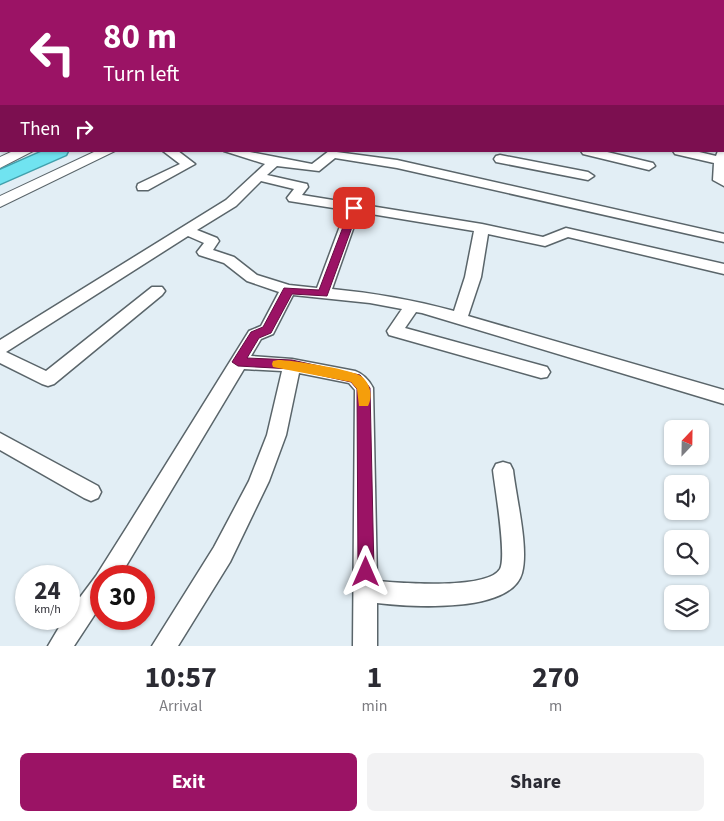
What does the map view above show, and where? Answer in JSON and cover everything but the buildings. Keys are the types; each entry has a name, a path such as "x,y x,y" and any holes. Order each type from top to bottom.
{"highway":[{"path":"0,178 57,152"}],"street":[{"path":"0,162 24,152"},
{"path":"0,202 106,152"},
{"path":"143,187 189,164 171,152"},
{"path":"234,152 274,162 315,168 332,152 397,164 496,168 588,176"},
{"path":"591,152 649,166"},
{"path":"701,152 723,153 719,180 724,182"},
{"path":"0,348 231,202 274,162"},
{"path":"496,168 724,238"},
{"path":"258,177 302,186 294,198 482,228 545,242 566,232 724,269"},
{"path":"323,294 354,208"},
{"path":"459,319 473,277 482,228"},
{"path":"186,231 212,241 204,252 229,260 252,278 288,290 370,298 412,306 724,397"},
{"path":"114,565 255,335 267,330 288,290"},
{"path":"0,356 48,379 156,291"},
{"path":"412,306 395,331 541,372"},
{"path":"238,362 292,365 355,378 364,388 365,646"},
{"path":"164,646 188,612 249,501 270,455 292,365"},
{"path":"0,441 91,492"},
{"path":"366,591 392,595 483,591 505,582 511,574 513,556 503,470"},
{"path":"60,646 90,601"}],"slow traffic":[{"path":"278,364 292,365 355,378 364,388 364,402"}],"route":[{"path":"354,208 323,294 288,290 267,330 255,335 238,362 292,365 355,378 364,388 366,572"}]}
